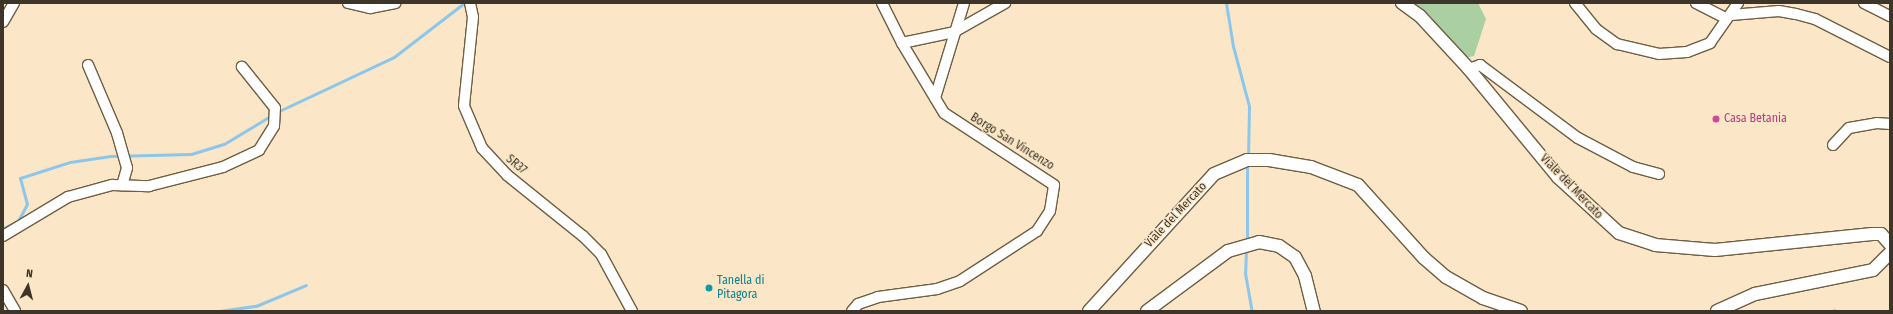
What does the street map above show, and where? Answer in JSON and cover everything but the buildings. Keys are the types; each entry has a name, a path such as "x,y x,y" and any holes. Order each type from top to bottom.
{"main road":[{"name":"Viale del Mercato","path":"1402,3 1420,16 1469,69 1576,196 1620,233 1636,240 1715,250 1872,234 1881,234 1890,244"},
{"name":"Viale del Mercato","path":"1089,311 1214,174 1247,160 1270,160 1311,167 1358,185 1424,258 1446,277 1483,298 1521,311"},
{"path":"1147,311 1228,251 1259,242 1279,246 1296,258 1305,276 1314,311"},
{"path":"1717,311 1755,294 1873,270 1890,253"}],"street":[{"path":"3,22 14,3"},
{"path":"348,3 370,8 396,3"},
{"name":"SR37","path":"470,3 473,17 464,106 482,148 507,175 577,231 601,254 632,311"},
{"name":"Borgo San Vincenzo","path":"852,311 858,304 878,297 937,289 960,281 1037,231 1050,211 1054,185 958,124 944,113 902,43 882,3"},
{"path":"935,98 964,3"},
{"path":"902,43 954,32 1005,3"},
{"path":"1575,3 1596,29 1612,41 1658,54 1701,48 1710,43 1738,3"},
{"path":"1696,3 1728,17 1779,11 1815,19 1890,57"},
{"path":"1864,3 1890,16"},
{"path":"88,65 117,133 127,168 122,185"},
{"path":"1469,69 1480,65 1578,138 1633,167 1659,174"},
{"path":"3,236 68,197 122,185 149,186 223,167 259,150 274,126 275,108 242,67"},
{"path":"1833,145 1849,128 1890,124"},
{"path":"3,290 15,311"}],"green space":[{"path":"1413,3 1478,3 1486,19 1474,56 1465,58 1429,15"}],"waterway":[{"path":"277,112 394,57 464,3"},
{"path":"1226,3 1233,46 1249,106 1248,158"},
{"path":"3,228 18,221 27,204 20,178 70,162 111,156 191,154 224,144 272,115"},
{"path":"1247,164 1247,242"},
{"path":"1246,249 1245,273 1252,311"},
{"path":"219,311 256,306 306,285"}],"place":[{"name":"Casa Betania","path":"1716,119"},
{"name":"Tanella di Pitagora","path":"709,288"}]}
